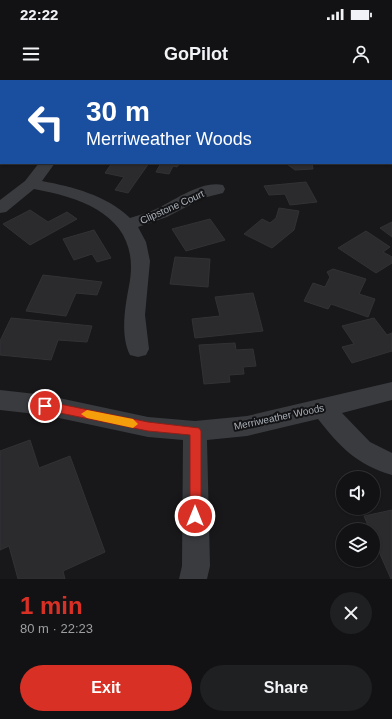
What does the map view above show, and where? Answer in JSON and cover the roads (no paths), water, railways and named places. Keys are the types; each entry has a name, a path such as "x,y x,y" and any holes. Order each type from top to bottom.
{"street":[{"path":"0,208 31,184 46,164"},
{"path":"31,184 62,189 87,197 110,210 127,225 137,242 141,260 141,275 135,311 138,349"},
{"name":"Clipstone Court","path":"127,225 161,213 197,194 217,189"},
{"name":"Merriweather Woods","path":"0,400 45,406 148,427 195,431 247,426 392,391"},
{"path":"324,408 349,441 366,454 392,464"},
{"path":"193,579 196,566 195,431"}]}
